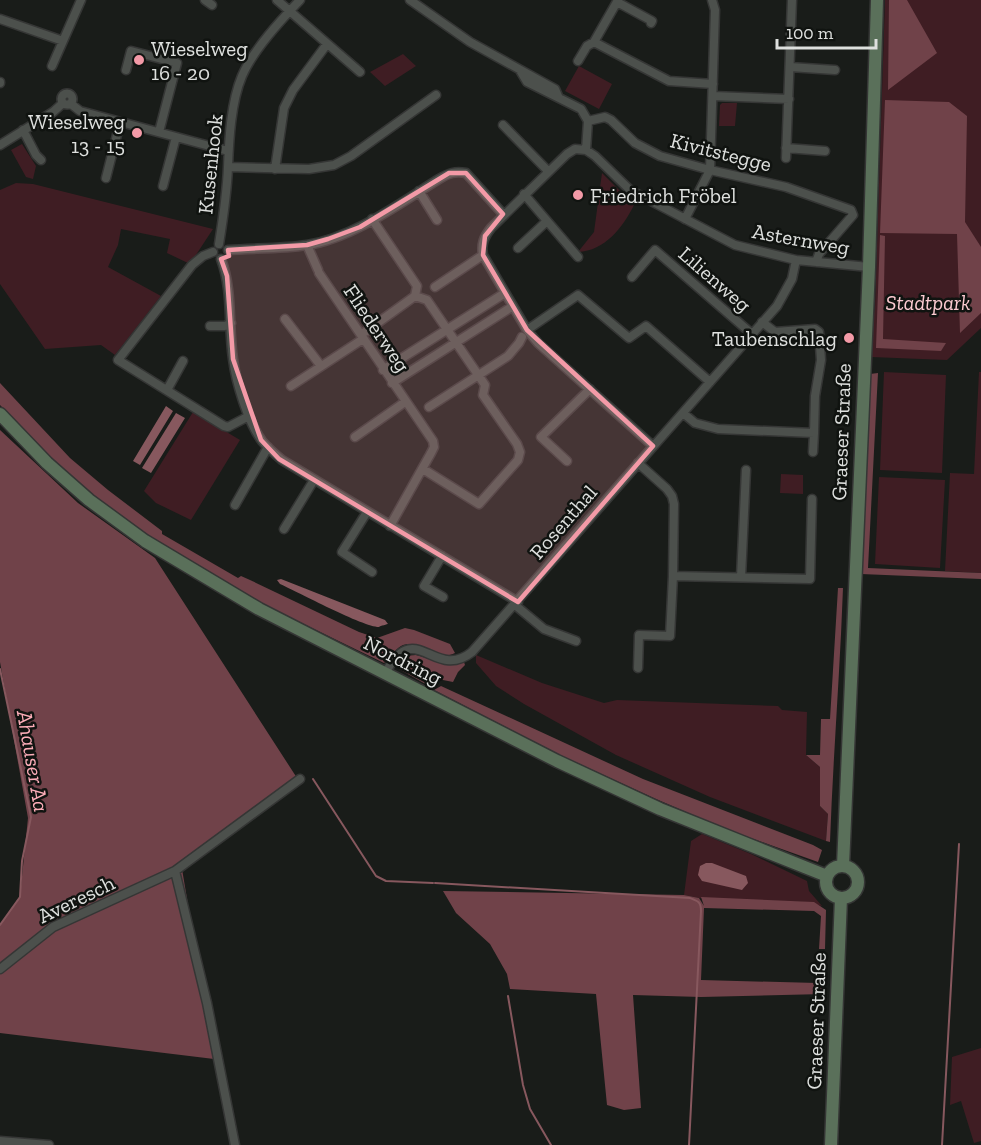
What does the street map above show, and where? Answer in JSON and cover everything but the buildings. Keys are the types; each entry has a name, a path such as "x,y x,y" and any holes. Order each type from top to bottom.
{"main road":[{"name":"Graeser Straße","path":"831,1145 841,898 850,896 857,884 852,870 843,866 869,267 877,0"},
{"name":"Nordring","path":"0,414 47,463 72,485 145,541 259,609 547,755 660,809 827,876"},
{"path":"841,898 828,891 826,886 827,876 833,868 843,866"}],"street":[{"path":"52,66 81,0"},
{"path":"277,0 360,72"},
{"name":"Kusenhook","path":"228,250 224,245 216,248 236,96 243,74 262,46 300,0"},
{"path":"410,0 462,37 555,89 558,96 581,109 588,121 586,150 575,149 503,214 485,236 482,246 483,255 513,306 525,333 653,446"},
{"path":"685,219 710,170 715,10 711,0"},
{"path":"786,158 792,0"},
{"path":"578,61 587,46 594,42 618,1 652,21 651,23"},
{"path":"0,19 63,41"},
{"path":"594,42 669,81 713,84"},
{"path":"275,169 284,108 293,90 327,44"},
{"path":"126,69 131,51 177,63 159,132"},
{"path":"790,67 835,70"},
{"path":"228,167 309,169 334,165 351,156 435,95"},
{"path":"713,96 789,99"},
{"path":"0,145 67,103 80,111 120,123 228,151"},
{"name":"Kivitstegge","path":"588,121 605,117 643,148 660,156 710,170 786,186 851,210 853,215 819,254 816,262"},
{"path":"106,178 120,123"},
{"path":"503,125 548,171"},
{"path":"23,130 41,160"},
{"path":"163,186 176,137"},
{"path":"786,148 825,151"},
{"name":"Asternweg","path":"586,150 630,190 735,245 796,260 869,267"},
{"path":"221,259 226,256 228,250 307,245 360,227 449,173 457,171 466,173 503,214"},
{"path":"419,191 437,220"},
{"path":"524,194 578,257"},
{"path":"372,219 417,286 416,297 427,300 485,385 483,395 517,444 520,452 518,459 479,504 423,469"},
{"path":"518,248 547,221"},
{"name":"Fliederweg","path":"307,245 319,271 364,335 383,370 433,441 431,453 423,469 390,526"},
{"path":"216,248 216,257 221,259 227,276 233,359 239,387 249,416 261,440 282,460 517,603 544,629 576,641"},
{"path":"216,248 192,265 118,360 224,426 228,427 249,416"},
{"name":"Lilienweg","path":"632,277 655,250 752,334"},
{"path":"435,287 483,255"},
{"name":"Rosenthal","path":"386,672 398,655 408,648 449,662 466,657 517,603 777,306 788,288 796,260"},
{"path":"383,370 505,293"},
{"path":"429,407 508,356 525,333 578,295 629,338 646,326 710,382"},
{"name":"Fliederweg","path":"364,335 416,297"},
{"path":"392,383 513,306"},
{"path":"285,319 321,366"},
{"path":"762,322 775,332 815,329 819,332 822,360 815,396 813,452"},
{"path":"210,326 225,326 231,323"},
{"path":"291,386 364,335"},
{"path":"166,390 183,362"},
{"path":"567,461 541,437 590,389"},
{"name":"Fliederweg","path":"355,437 405,402"},
{"path":"683,413 695,423 717,429 814,433"},
{"path":"235,505 268,447"},
{"path":"638,463 672,496 674,504 670,636 639,634 638,668"},
{"path":"741,577 746,470"},
{"path":"284,529 314,480"},
{"path":"673,576 810,579 812,499"},
{"path":"367,512 342,552 372,572"},
{"path":"442,556 424,585 444,597"},
{"path":"235,1145 207,1003 175,871 300,779"},
{"name":"Averesch","path":"0,969 53,927 175,871"},
{"path":"0,1141 49,1145"}],"highlighted area":[{"path":"449,173 466,173 503,214 485,236 483,255 527,330 653,446 518,602 279,459 261,440 233,359 227,276 221,259 229,256 228,250 307,245 328,239 360,227"}],"green space":[{"name":"Stadtpark","path":"885,0 981,0 981,328 947,360 871,357 875,307"},
{"path":"403,54 416,66 385,86 370,72"},
{"path":"579,66 612,84 599,109 565,91"},
{"path":"722,103 737,103 735,126 719,126"},
{"path":"22,144 36,166 33,179 26,177 11,150"},
{"path":"602,173 634,205 619,229 605,242 588,251 578,252 594,232"},
{"path":"16,183 33,184 213,229 190,264 167,253 170,239 121,229 118,245 108,267 161,296 115,355 101,345 45,349 0,284 0,190"},
{"path":"884,372 946,375 942,473 880,470"},
{"path":"979,372 981,372 981,573 945,571 950,473 974,474"},
{"path":"193,412 240,440 191,520 156,503 144,491"},
{"path":"781,474 803,475 803,494 780,493"},
{"path":"879,477 945,480 940,568 875,564"},
{"path":"476,655 542,683 604,703 617,700 778,706 782,710 807,712 806,755 820,767 820,806 828,814 826,841 710,797 616,755 496,686 476,663"},
{"path":"702,834 807,881 809,891 822,906 805,902 699,898 684,895 691,841"},
{"path":"981,1048 981,1141 974,1143 961,1101 950,1105 952,1057"}],"shaded area":[{"path":"889,0 907,0 937,53 888,90"},
{"path":"885,100 949,102 967,116 965,222 981,247 981,313 960,333 957,234 880,233"},
{"path":"880,235 885,236 883,339 946,343 941,351 876,348"},
{"path":"878,373 868,568 981,573 981,579 861,574 870,374"},
{"path":"0,383 70,458 162,531 162,534 238,578 241,576 250,580 359,632 377,638 405,628 450,644 455,653 441,655 408,644 401,646 384,663 246,596 137,528 87,491 54,461 0,405"},
{"path":"166,406 173,411 140,465 133,461"},
{"path":"176,413 185,418 151,473 142,468"},
{"path":"0,430 78,503 155,558 297,778 182,869 214,1059 0,1033 0,925 20,896 28,818 0,662"},
{"path":"281,579 385,620 388,624 379,627 359,621 280,584 277,580"},
{"path":"838,588 843,588 830,842 826,841 828,814 820,806 820,767 806,755 820,755 821,719 830,719"},
{"path":"416,655 446,664 464,662 465,665 453,682 438,679 429,686 399,669 399,660 404,656"},
{"path":"441,686 643,779 813,845 822,850 818,862 723,828 562,756 434,690"},
{"path":"712,863 746,876 748,883 742,890 702,881 698,875 700,866"},
{"path":"443,891 684,895 699,898 704,906 701,897 814,902 826,910 825,949 819,949 821,916 814,911 704,908 701,980 817,983 820,956 826,956 824,994 701,997 633,995 641,1108 624,1110 607,1105 596,994 510,989 507,974 490,944 456,913"}],"waterway":[{"name":"Ahauser Aa","path":"0,669 31,817 22,861 20,897 0,925"},
{"path":"313,779 376,876 386,881 433,883"},
{"path":"942,1145 959,844"},
{"path":"435,883 690,898 698,902 701,911 689,1145"},
{"path":"508,996 523,1085 530,1109 551,1145"}],"place":[{"name":"Wieselweg 16 - 20","path":"139,60"},
{"name":"Wieselweg 13 - 15","path":"137,133"},
{"name":"Friedrich Fröbel","path":"578,195"},
{"name":"Taubenschlag","path":"849,338"}]}
